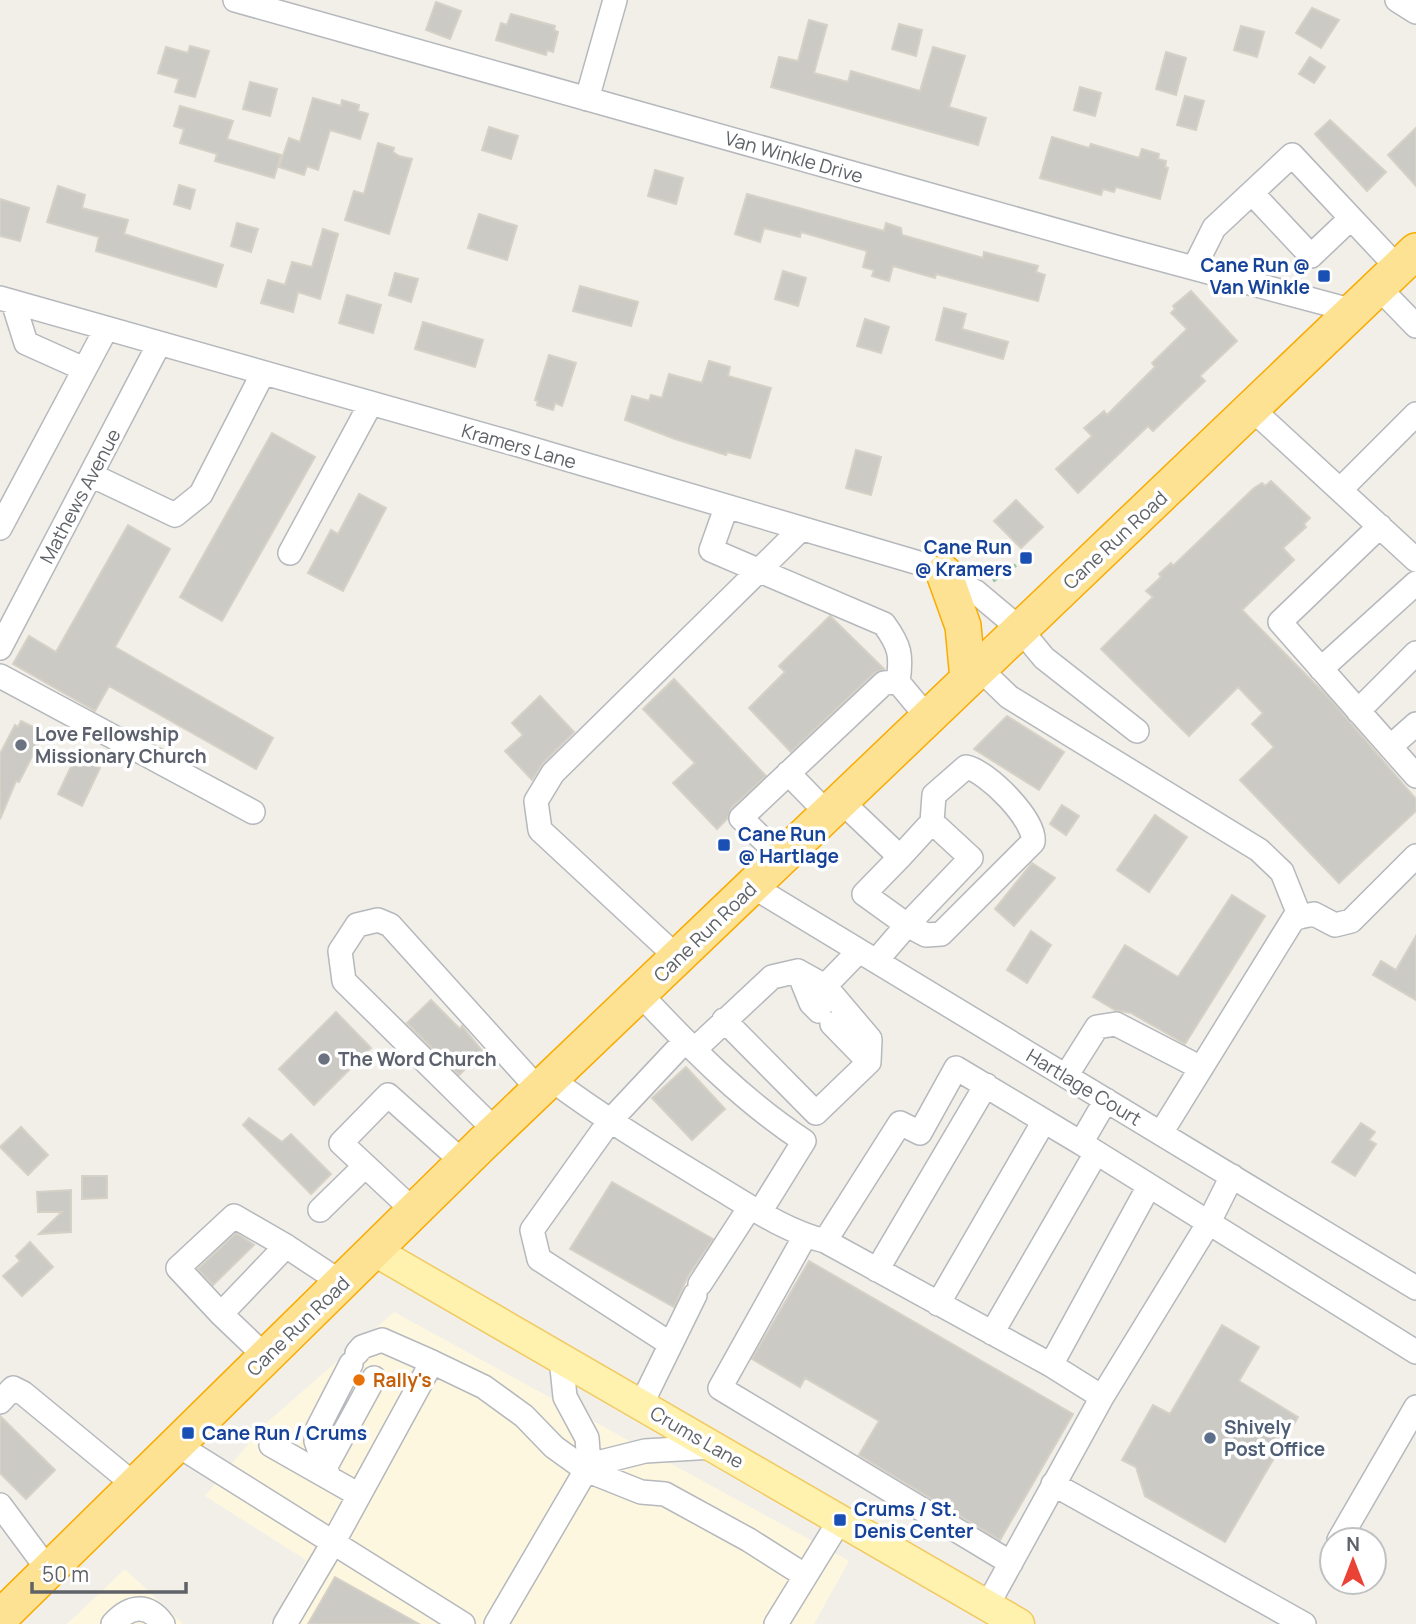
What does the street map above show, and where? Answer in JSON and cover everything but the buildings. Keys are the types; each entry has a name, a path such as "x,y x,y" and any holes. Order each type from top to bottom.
{"highway":[{"name":"Cane Run Road","path":"0,1618 496,1131 642,995 752,886 1387,279"},
{"path":"944,573 962,625 974,673"}],"main road":[{"name":"Crums Lane","path":"375,1251 1019,1624"}],"street":[{"name":"Van Winkle Drive","path":"235,0 1194,268 1387,279"},
{"path":"587,99 615,0"},
{"path":"1397,0 1416,12"},
{"path":"1194,268 1214,228 1292,155 1351,218 1416,326"},
{"path":"1252,193 1311,256 1351,218"},
{"path":"6,300 26,343 84,369"},
{"name":"Kramers Lane","path":"6,300 371,403 944,573 976,592 1020,629 1044,658 1137,731"},
{"path":"0,528 106,329"},
{"name":"Mathews Avenue","path":"0,648 159,344"},
{"path":"91,475 175,515 201,494 263,373"},
{"path":"290,552 371,403"},
{"path":"1252,409 1416,560"},
{"path":"1340,490 1416,414"},
{"path":"726,508 711,550 884,624 898,643 901,662 898,682 928,718"},
{"path":"1380,526 1279,622 1416,776"},
{"path":"680,956 665,946 540,830 536,801 552,773 800,530"},
{"path":"1321,669 1416,583"},
{"path":"1358,711 1416,653"},
{"path":"974,673 1009,698 1259,850 1282,872 1300,917"},
{"path":"0,676 253,812"},
{"path":"782,858 741,818 884,683 898,682"},
{"path":"1390,747 1416,724"},
{"path":"966,767 980,769 1029,822 1034,833 1032,842 942,934 926,935 907,925 864,894 932,822 934,795 966,767"},
{"path":"788,773 900,857"},
{"path":"825,986 907,925 971,858 932,822"},
{"path":"1160,1133 1294,918 1314,914 1335,925 1351,921 1416,856"},
{"name":"Hartlage Court","path":"752,886 1416,1287"},
{"path":"496,1131 344,981 340,951 357,925 378,920 390,925 545,1085 755,1209 877,1269 1051,1365 1102,1397"},
{"path":"797,971 811,1003 870,1062"},
{"path":"669,1343 539,1259 533,1230 609,1122 686,1047 724,1020 772,977 797,971 825,986 870,1039 870,1062 816,1113 724,1020"},
{"path":"641,1405 669,1343 698,1289 804,1141 768,1117 686,1047 642,995"},
{"path":"1066,1076 1097,1027 1116,1024 1201,1068"},
{"path":"1011,1563 720,1388 815,1238 900,1123 919,1133 956,1068 1416,1352"},
{"path":"877,1269 986,1085"},
{"path":"415,1212 341,1143 388,1095 464,1163"},
{"path":"992,1333 1089,1148 1106,1100"},
{"path":"939,1304 1044,1121"},
{"path":"320,1210 365,1166"},
{"path":"987,1606 1102,1397 1208,1224 1232,1176"},
{"path":"1051,1365 1149,1186"},
{"path":"266,1357 178,1268 234,1216 286,1245 342,1283"},
{"path":"221,1314 286,1245"},
{"path":"328,1471 316,1441 318,1428 362,1347 382,1340 491,1392 524,1416 554,1447 588,1467 641,1492 665,1494 804,1575"},
{"path":"328,1471 377,1374 395,1346"},
{"path":"496,1624 588,1467 587,1438 565,1397 561,1358"},
{"path":"285,1624 333,1543 432,1362"},
{"path":"0,1402 13,1388 23,1393 136,1486"},
{"path":"1347,1526 1416,1407"},
{"path":"176,1444 463,1624"},
{"path":"271,1445 328,1471 359,1495"},
{"path":"588,1467 645,1451 713,1447"},
{"path":"1053,1484 1304,1624"},
{"path":"0,1505 49,1571"},
{"path":"776,1624 840,1520"},
{"path":"113,1624 131,1609 142,1607 155,1613 163,1624"}],"shaded area":[{"path":"394,1312 849,1561 814,1624 270,1624 306,1560 205,1496 265,1424"},
{"path":"125,1569 183,1624 67,1624"}],"place":[{"name":"Cane Run @ Van Winkle","path":"1324,276"},
{"name":"Cane Run @ Kramers","path":"1026,558"},
{"name":"Love Fellowship Missionary Church","path":"21,745"},
{"name":"Cane Run @ Hartlage","path":"724,845"},
{"name":"The Word Church","path":"324,1059"},
{"name":"Rally's","path":"359,1380"},
{"name":"Cane Run / Crums","path":"188,1433"},
{"name":"Shively Post Office","path":"1210,1438"},
{"name":"Crums / St. Denis Center","path":"840,1520"}]}
